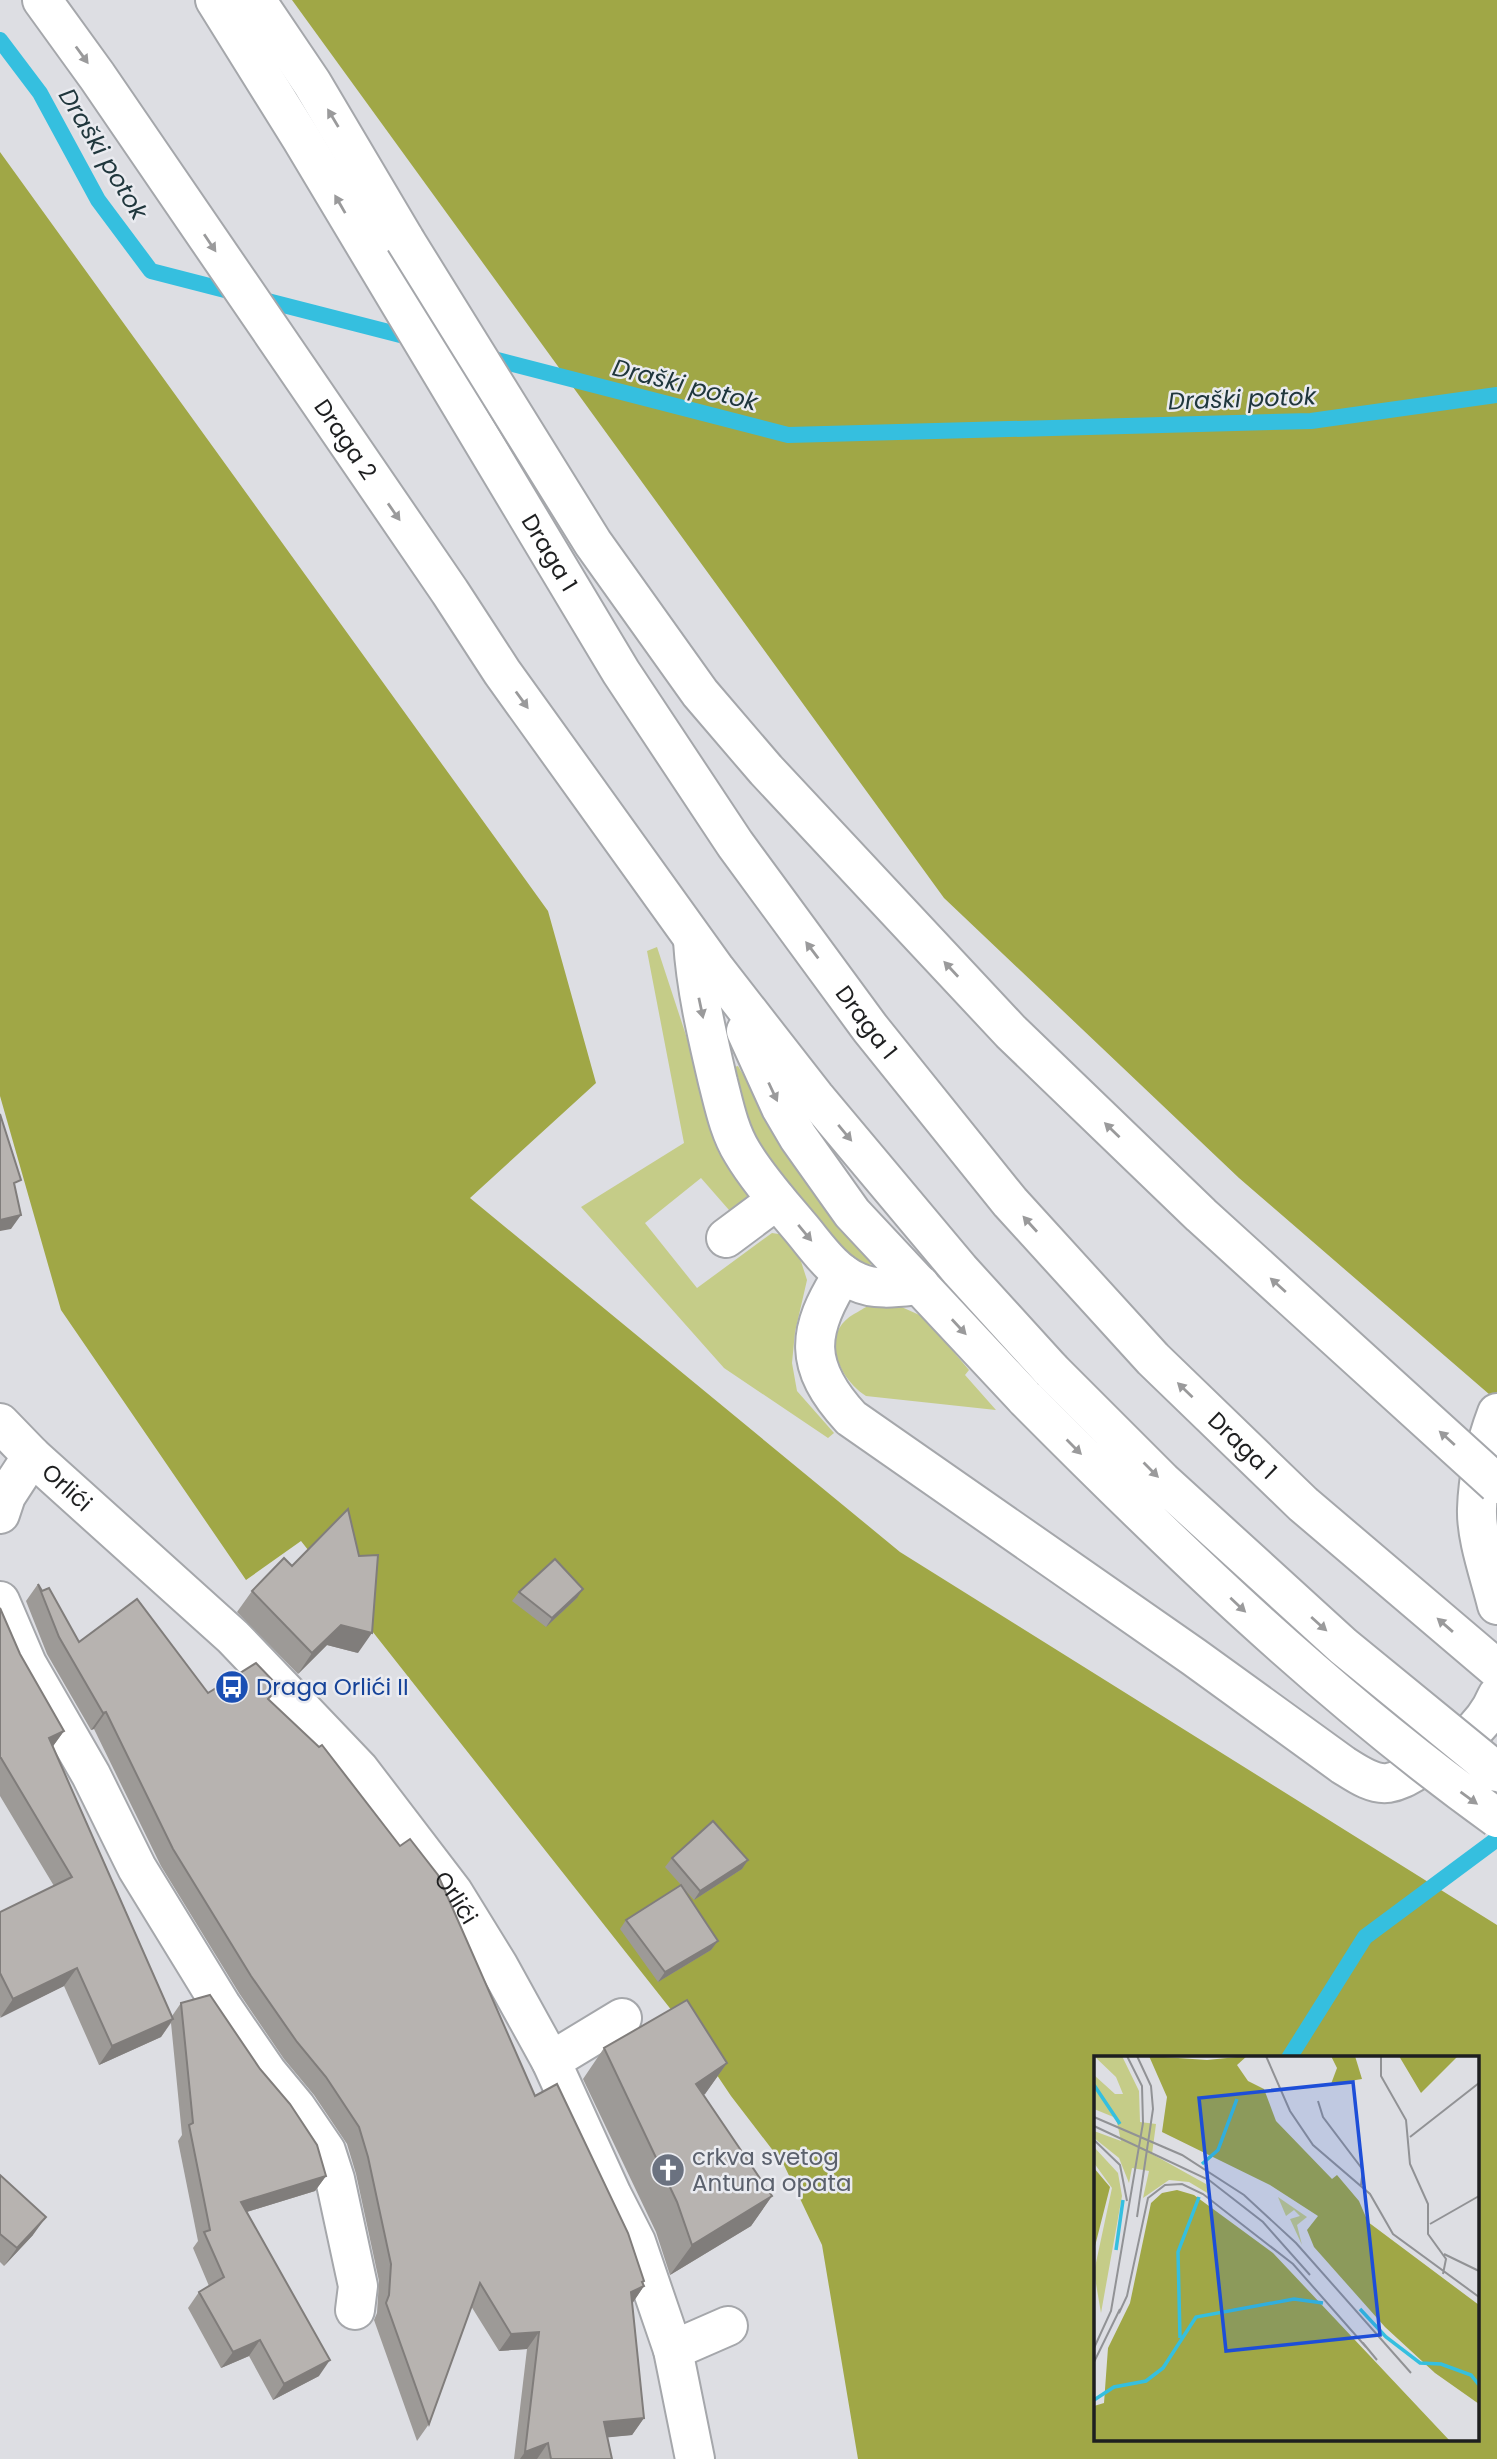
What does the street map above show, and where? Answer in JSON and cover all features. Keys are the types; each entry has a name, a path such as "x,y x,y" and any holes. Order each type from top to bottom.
{"main road":[{"name":"Draga 2","path":"42,0 105,88 502,672 726,984"},
{"name":"Draga 1","path":"215,0 301,138 621,672 735,844 870,1028 1010,1202 1153,1359 1303,1504 1497,1668"},
{"path":"256,0 312,83 405,240 593,543 700,693 766,770 1011,1032 1201,1215 1497,1484"},
{"path":"694,941 696,981 727,1119 741,1151 830,1264 843,1274 859,1283 874,1286 920,1285"},
{"path":"726,984 768,1082 798,1137 852,1213 1026,1399 1133,1507 1250,1617 1451,1784 1497,1818"},
{"path":"726,984 824,1108 960,1270 1051,1370 1162,1481 1343,1646 1497,1772"},
{"path":"726,1238 777,1200"},
{"path":"843,1274 828,1297 817,1324 815,1346 817,1369 826,1386 851,1418 1363,1778 1386,1783 1401,1779 1462,1742 1479,1725 1497,1696"},
{"path":"1497,1413 1483,1462 1477,1509 1479,1529 1497,1605"},
{"name":"Orlići","path":"0,1423 32,1456 233,1637 359,1769 453,1892 498,1965 551,2061 611,2195 636,2242 673,2350 695,2459"},
{"name":"Orlići","path":"0,1514 6,1496 32,1456"},
{"path":"0,1601 27,1664 91,1774 137,1868 221,2005 326,2151 335,2179 358,2286 355,2309"},
{"path":"551,2061 622,2018"},
{"path":"673,2350 728,2326"}],"green space":[{"path":"292,0 1497,0 1497,1401 1239,1178 944,898"},
{"path":"0,152 548,911 596,1083 470,1198 900,1552 1497,1925 1497,2459 858,2459 822,2245 784,2165 731,2096 684,2026 301,1541 246,1580 61,1310 0,1096"},
{"path":"657,947 700,1078 749,1186 750,1202 740,1211 729,1210 701,1178 645,1223 697,1288 772,1233 785,1235 797,1249 807,1280 795,1332 792,1363 797,1391 834,1433 828,1438 724,1368 581,1207 684,1143 647,951"},
{"path":"738,1066 776,1131 878,1263 863,1266 853,1262 757,1149 734,1067"},
{"path":"897,1305 924,1317 969,1370 965,1375 996,1410 866,1396 856,1388 847,1378 836,1356 837,1333 843,1323 865,1307"}],"building":[{"path":"0,1114 21,1180 14,1183 21,1215 0,1220"},
{"path":"348,1509 359,1556 378,1555 372,1633 341,1625 312,1653 252,1591 284,1558 292,1566"},
{"path":"555,1559 583,1589 552,1618 519,1592"},
{"path":"38,1584 42,1591 49,1588 79,1642 137,1599 208,1693 256,1663 279,1687 268,1699 319,1747 322,1745 400,1846 410,1839 438,1875 535,2096 557,2084 628,2233 644,2281 644,2286 631,2292 644,2418 604,2422 612,2459 551,2459 548,2443 525,2452 539,2332 511,2334 480,2283 429,2424 386,2303 391,2264 359,2127 326,2077 297,2042 251,1976 173,1849 106,1712 103,1713 59,1637"},
{"path":"0,1608 20,1654 64,1731 49,1738 173,2019 112,2046 77,1968 13,1999 0,1973 0,1912 72,1877 0,1758"},
{"path":"713,1821 748,1860 700,1891 672,1858"},
{"path":"681,1885 718,1941 665,1972 626,1920"},
{"path":"210,1995 260,2069 290,2104 317,2145 326,2176 241,2202 330,2360 284,2384 260,2340 233,2352 199,2292 224,2277 204,2232 210,2230 189,2125 193,2123 181,2003"},
{"path":"687,2000 727,2063 696,2084 772,2196 692,2245 677,2202 604,2048"},
{"path":"0,2175 46,2217 17,2248 0,2234"}],"waterway":[{"name":"Draški potok","path":"0,40 40,93 98,200 151,271 416,339"},
{"name":"Draški potok","path":"482,356 788,435 1311,421 1497,395"},
{"path":"1290,2056 1365,1937 1497,1839"}],"place":[{"name":"Draga Orlići II","path":"232,1687"},
{"name":"crkva svetog Antuna opata","path":"668,2170"}]}
